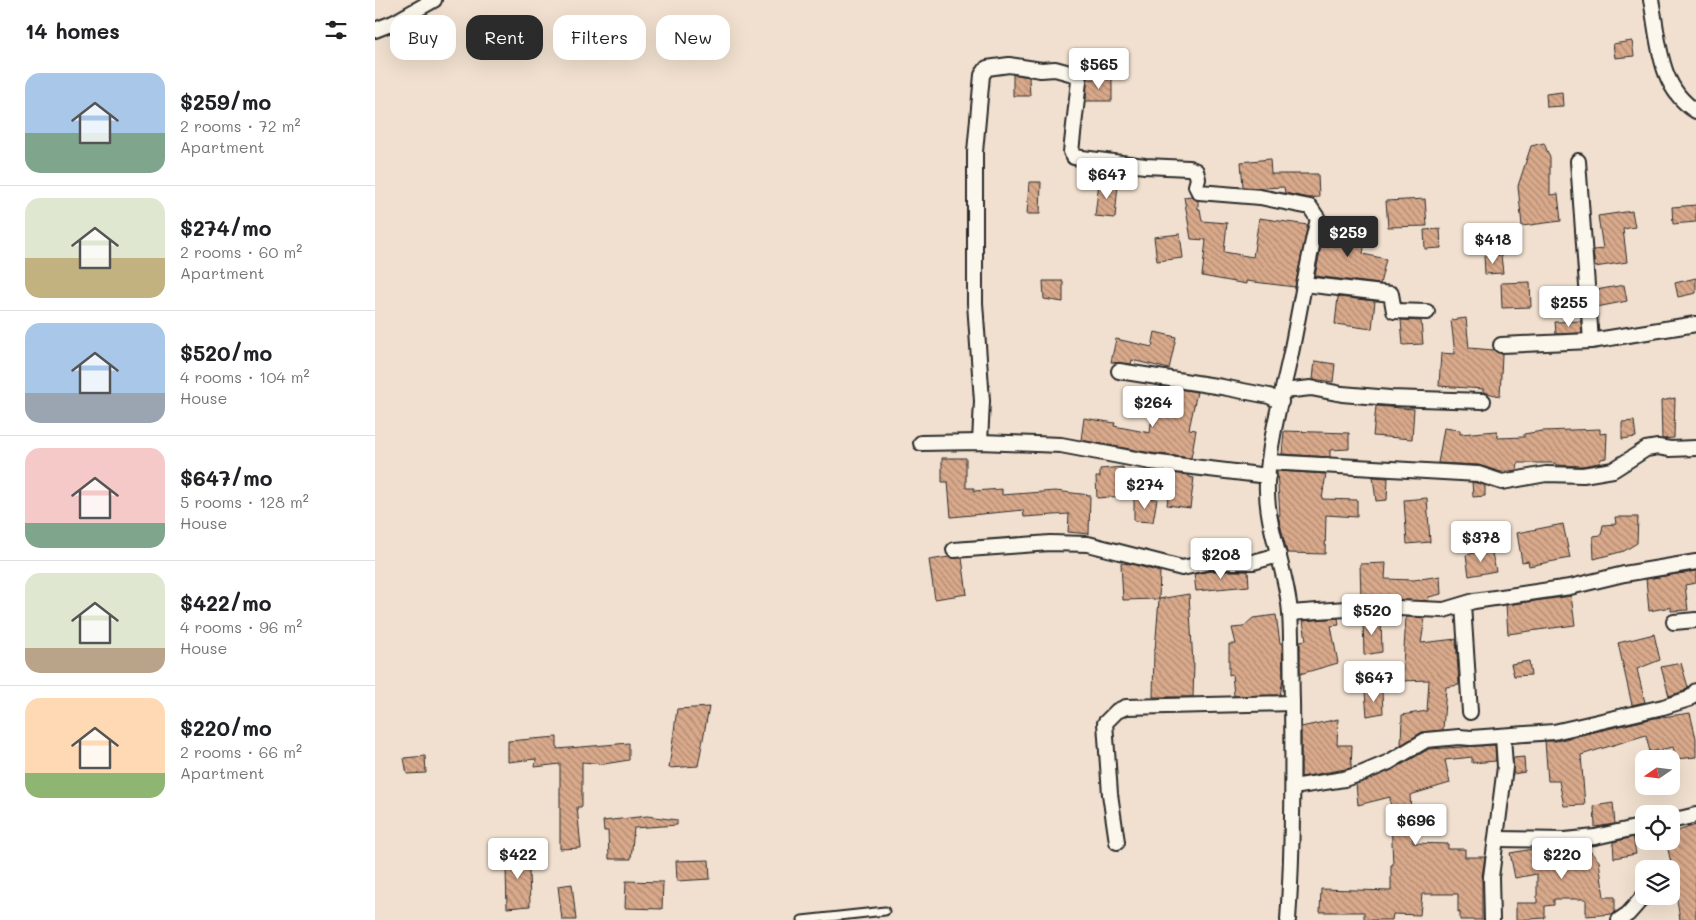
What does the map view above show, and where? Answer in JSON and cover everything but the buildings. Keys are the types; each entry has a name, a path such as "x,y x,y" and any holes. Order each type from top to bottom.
{"street":[{"path":"375,30 393,23 434,0"},
{"path":"1651,0 1665,74 1674,92 1696,111"},
{"path":"980,442 982,401 975,303 975,157 982,75 987,68 1009,65 1041,70 1055,69 1077,75 1079,81 1071,152 1074,156 1145,166 1189,168 1196,171 1198,179 1196,186 1199,192 1260,197 1310,208 1318,219 1269,469 1268,506 1286,582 1290,613 1293,787 1292,857 1288,920"},
{"path":"1578,161 1591,340"},
{"path":"1304,284 1391,294 1394,311 1427,312"},
{"path":"1501,345 1591,340 1696,324"},
{"path":"1119,371 1269,396 1282,396 1311,388 1342,394 1390,398 1483,401"},
{"path":"921,443 980,442 1061,445 1151,462 1269,469 1478,474 1502,482 1546,474 1583,476 1598,474 1613,470 1646,449 1658,447 1670,449 1696,448"},
{"path":"954,550 1050,543 1088,544 1182,568 1210,562 1253,562 1279,555"},
{"path":"1290,613 1374,606 1443,610 1474,601 1570,587 1624,574 1696,562"},
{"path":"1463,605 1470,712"},
{"path":"1674,622 1696,620"},
{"path":"1293,787 1344,780 1389,762 1427,740 1554,732 1674,704 1689,699 1696,691"},
{"path":"1117,842 1110,794 1105,723 1117,711 1126,707 1292,703"},
{"path":"1492,920 1491,877 1505,767 1503,736"},
{"path":"1680,818 1696,815"},
{"path":"1496,839 1565,840 1595,837 1635,828"},
{"path":"1619,920 1636,905"}],"lane":[{"path":"802,920 885,911"}]}
